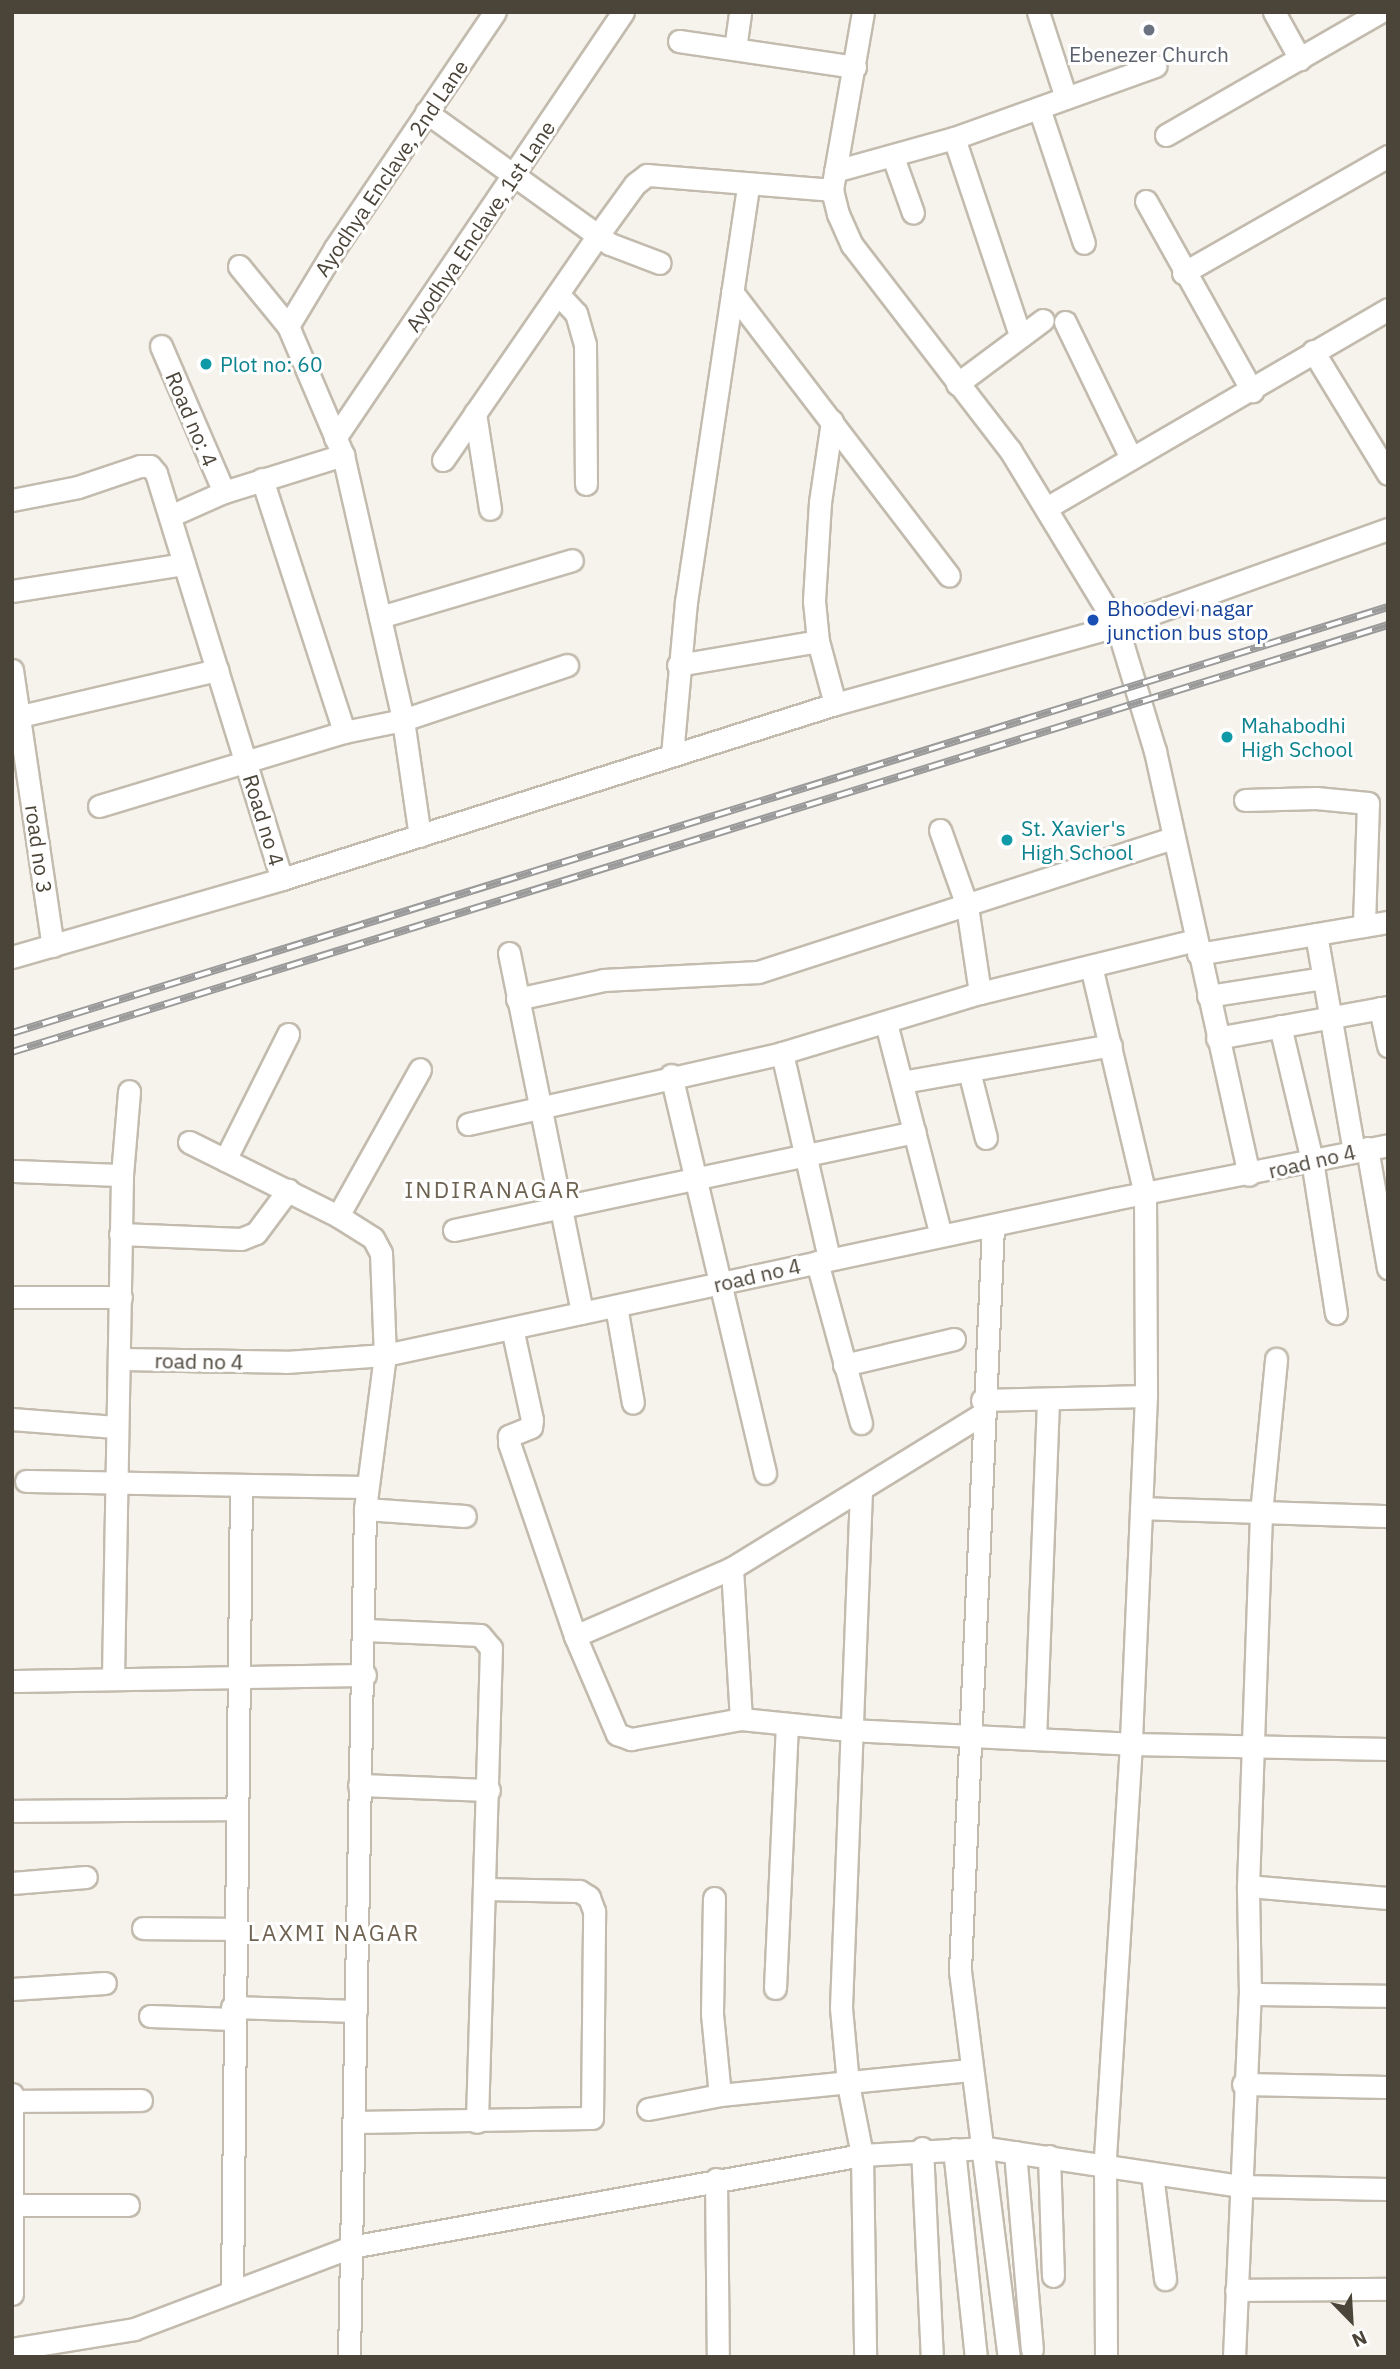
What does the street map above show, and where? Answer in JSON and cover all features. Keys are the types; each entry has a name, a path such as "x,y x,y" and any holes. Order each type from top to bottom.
{"street":[{"name":"Ayodhya Enclave, 2nd Lane","path":"288,326 426,112 495,12"},
{"name":"Ayodhya Enclave, 1st Lane","path":"339,447 623,12"},
{"path":"735,49 740,12"},
{"path":"863,12 856,67 834,181 852,245 1048,508 1116,626 1155,751 1196,947 1249,1175"},
{"path":"1038,12 1066,98"},
{"path":"1273,12 1300,59"},
{"path":"1166,135 1380,12"},
{"path":"679,41 856,67"},
{"path":"443,460 598,236 647,175 748,185 834,181 893,157 1155,66"},
{"path":"1039,108 1084,243"},
{"path":"426,112 598,236 660,263"},
{"path":"954,138 1020,335"},
{"path":"1183,273 1388,156"},
{"path":"893,157 913,213"},
{"path":"672,755 678,665 748,185"},
{"path":"1146,201 1183,273 1251,391"},
{"path":"240,266 288,326 339,447 402,720 420,836"},
{"path":"732,292 949,576"},
{"path":"558,294 576,313 585,344 586,484"},
{"path":"1048,508 1388,309"},
{"path":"957,384 1043,320"},
{"path":"1065,322 1131,458"},
{"name":"Road no: 4","path":"161,346 224,492"},
{"path":"1313,351 1388,474"},
{"path":"475,413 490,509"},
{"path":"832,421 820,502 814,601 818,641 835,704"},
{"path":"170,516 339,447"},
{"name":"Road no 4","path":"12,499 150,466 170,516 282,878"},
{"path":"262,479 344,733"},
{"path":"12,957 420,836 835,704 1116,626 1388,529"},
{"path":"380,617 572,560"},
{"path":"12,591 184,564"},
{"path":"678,665 818,641"},
{"path":"99,806 344,733 402,720 567,665"},
{"name":"road no 3","path":"12,670 16,718 53,946"},
{"path":"16,718 217,670"},
{"path":"1245,800 1316,798 1368,803 1364,926"},
{"path":"940,830 967,906 980,993"},
{"path":"517,999 604,981 758,972 1172,838"},
{"path":"468,1124 671,1075 782,1054 980,993 1091,966 1196,947 1316,934 1388,922"},
{"path":"1316,934 1330,1016 1370,1148 1388,1268"},
{"path":"509,953 582,1313"},
{"path":"1091,966 1145,1195 1146,1396 1131,1744 1105,2163 1106,2357"},
{"path":"1208,996 1323,978"},
{"path":"1217,1038 1384,1008 1388,1046"},
{"path":"886,1023 915,1132 932,1214 941,1235"},
{"path":"1280,1026 1312,1160 1336,1313"},
{"path":"225,1160 288,1034"},
{"path":"902,1082 1111,1045"},
{"path":"782,1054 805,1154 844,1365 861,1423"},
{"path":"338,1216 420,1069"},
{"path":"969,1071 986,1138"},
{"path":"671,1075 723,1283 765,1473"},
{"path":"113,1677 115,1427 122,1359 120,1234 129,1091"},
{"path":"454,1230 695,1176 915,1132"},
{"path":"188,1142 338,1216 373,1238 382,1253 385,1355 365,1509 366,1630 359,1785 349,2357"},
{"name":"road no 4","path":"122,1359 286,1362 385,1355 941,1235 1249,1175 1370,1148"},
{"path":"12,1171 122,1175"},
{"path":"120,1234 241,1239 256,1233 288,1190"},
{"path":"993,1226 982,1407 960,1971 970,2070 986,2148 1009,2357"},
{"path":"12,1297 121,1297"},
{"path":"615,1306 633,1403"},
{"path":"512,1328 532,1420 531,1427 509,1436 509,1443 575,1636 617,1734 631,1739 741,1719 849,1730 1131,1744 1387,1749 1388,1737"},
{"path":"844,1365 954,1339"},
{"path":"1234,2357 1242,2084 1250,1994 1248,1886 1261,1513 1276,1359"},
{"path":"575,1636 732,1568 861,1491 982,1407 1146,1396"},
{"path":"1035,1739 1048,1401"},
{"path":"12,1419 115,1427"},
{"path":"26,1481 241,1487 367,1487"},
{"path":"232,2291 233,1929 241,1487"},
{"path":"861,1491 849,1730 841,2008 848,2084 862,2155 865,2357"},
{"path":"1141,1508 1388,1516"},
{"path":"365,1509 465,1516"},
{"path":"732,1568 741,1719"},
{"path":"366,1630 488,1639 491,1648 489,1790 477,2122"},
{"path":"12,1681 113,1677 365,1675"},
{"path":"775,1987 787,1725"},
{"path":"359,1785 489,1790"},
{"path":"12,1811 236,1810"},
{"path":"12,1883 86,1877"},
{"path":"1248,1886 1388,1898"},
{"path":"353,2122 592,2118 594,1910 589,1897 579,1891 484,1889"},
{"path":"714,1898 712,2014 720,2095"},
{"path":"143,1928 233,1929"},
{"path":"12,1989 105,1983"},
{"path":"1250,1994 1388,1996"},
{"path":"150,2016 356,2011"},
{"path":"648,2109 720,2095 970,2070"},
{"path":"1242,2084 1388,2087"},
{"path":"12,2094 12,2294"},
{"path":"12,2101 141,2100"},
{"path":"12,2350 134,2329 351,2247 716,2179 862,2155 922,2148 986,2148 1105,2163 1153,2174 1241,2186 1388,2189"},
{"path":"922,2148 932,2357"},
{"path":"954,2149 976,2357"},
{"path":"1015,2151 1032,2349"},
{"path":"1049,2156 1053,2276"},
{"path":"1153,2174 1165,2279"},
{"path":"716,2179 718,2357"},
{"path":"14,2205 128,2205"},
{"path":"1236,2290 1388,2289"},
{"path":"12,2350 20,2357"}],"railway":[{"path":"12,1033 1388,607"},
{"path":"12,1052 1388,625"}],"place":[{"name":"Ebenezer Church","path":"1149,30"},
{"name":"Plot no: 60","path":"206,364"},
{"name":"Bhoodevi nagar junction bus stop","path":"1093,620"},
{"name":"Mahabodhi High School","path":"1227,737"},
{"name":"St. Xavier's High School","path":"1007,840"}],"district":[{"name":"INDIRANAGAR","path":"493,1189"},
{"name":"LAXMI NAGAR","path":"334,1932"}]}
